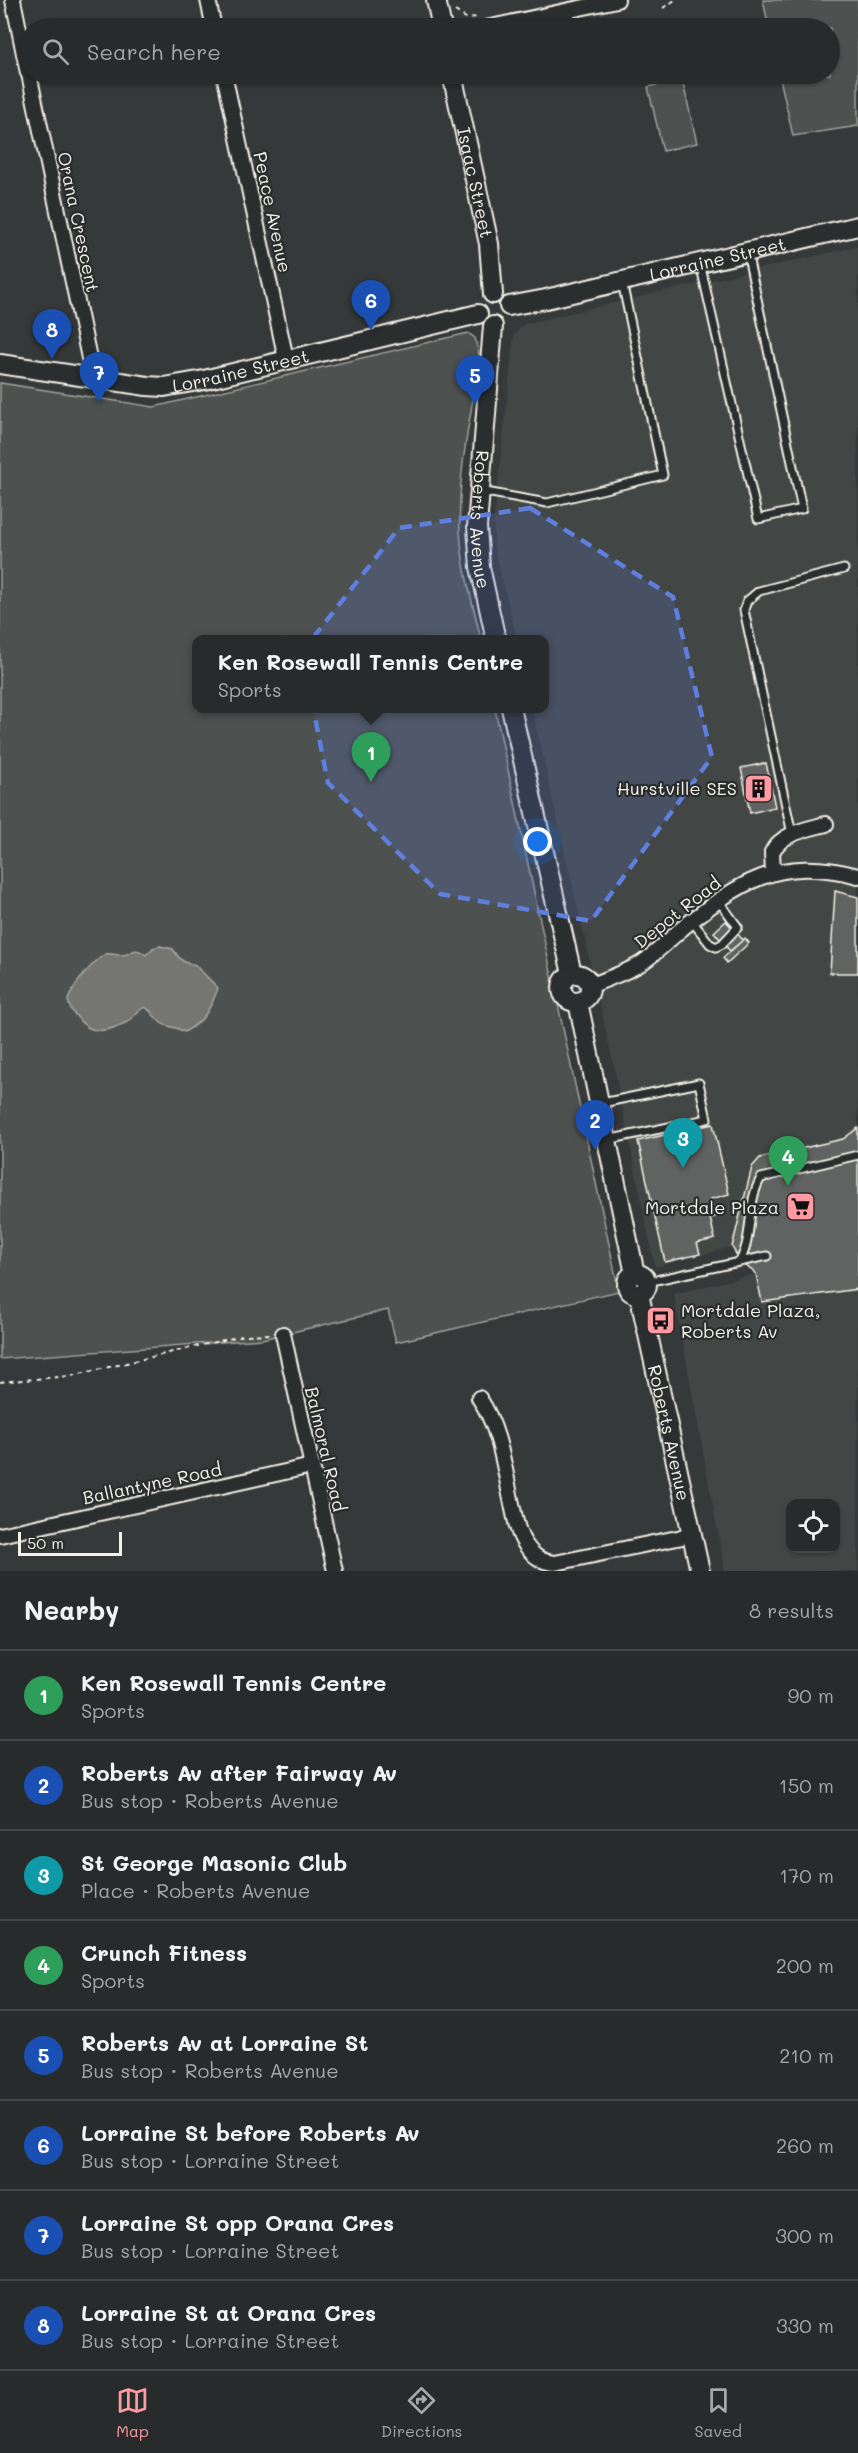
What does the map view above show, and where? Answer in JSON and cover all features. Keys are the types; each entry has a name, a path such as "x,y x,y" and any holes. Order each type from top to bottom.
{"street":[{"name":"Orana Crescent","path":"13,0 18,23"},
{"path":"208,0 212,18"},
{"path":"436,0 440,18"},
{"path":"533,18 617,0"},
{"name":"Orana Crescent","path":"31,84 93,378"},
{"name":"Peace Avenue","path":"226,84 286,359"},
{"name":"Isaac Street","path":"454,84 489,244 493,294"},
{"name":"Lorraine Street","path":"509,306 622,282 858,226"},
{"path":"493,294 501,296 509,306 506,320 493,326 483,322 478,314 481,300 493,294"},
{"name":"Lorraine Street","path":"0,364 147,387 164,387 204,380 478,314"},
{"name":"Roberts Avenue","path":"493,326 478,491 477,527 480,567 494,635"},
{"name":"Roberts Avenue","path":"512,713 572,974 565,980 562,988 569,1000 578,1002 700,1571"},
{"path":"773,872 771,858 775,847 792,834 826,824"},
{"name":"Depot Road","path":"590,986 640,964 718,900 737,888 773,872 791,868 824,868 858,876"},
{"path":"572,974 585,977 590,986 586,998 578,1002"},
{"name":"Balmoral Road","path":"283,1334 335,1571"},
{"path":"479,1398 489,1412 516,1522 524,1543 542,1562 555,1563 692,1535"},
{"name":"Ballantyne Road","path":"0,1535 312,1466"}],"lane":[{"path":"700,263 758,519 802,509 747,252"},
{"path":"478,491 547,503 663,475 622,282"},
{"path":"792,834 744,610 747,601 759,591 844,568"},
{"path":"692,921 710,944 716,947 722,944 738,927 718,900"},
{"path":"599,1104 699,1083 707,1119 607,1140"},
{"path":"740,1261 748,1247 756,1187 761,1178 858,1155"},
{"path":"640,1283 767,1256"}],"path":[{"path":"663,8 675,0"},
{"path":"0,1382 71,1376 245,1335 283,1334"}],"highlighted area":[{"path":"530,508 673,597 712,757 591,921 440,894 328,783 302,652 399,528"}],"shaded area":[{"path":"763,0 858,0 858,126 793,136 781,84 840,84 840,18 767,18"},
{"path":"661,84 683,84 697,143 663,151 648,87"},
{"path":"858,246 858,1128 843,1139 760,1158 752,1167 732,1247 655,1267 614,1066 533,713 549,713 549,635 516,635 494,547 494,520 514,335 524,324"},
{"path":"468,333 475,338 480,358 463,466 460,531 465,572 480,635 192,635 192,713 496,713 619,1291 396,1342 388,1310 262,1339 0,1359 0,383 154,407"},
{"path":"160,946 173,949 184,962 194,964 218,988 209,1008 197,1024 184,1032 163,1024 145,1007 127,1022 106,1030 94,1030 82,1023 71,1009 68,1000 79,981 94,963 105,954 125,955 135,950 146,955 153,948"},
{"path":"756,1274 763,1302 858,1289 858,1571 725,1571 674,1294"}],"building":[{"name":"Hurstville SES","path":"766,763 775,807 750,813 741,768"},
{"path":"835,891 858,897 858,973 830,973"},
{"path":"726,921 743,940 730,951 714,932"},
{"path":"745,938 749,943 727,963 723,958"},
{"path":"713,1124 729,1194 711,1199 715,1217 710,1218 715,1239 697,1243 700,1254 665,1262 638,1141"},
{"name":"Mortdale Plaza","path":"858,1128 858,1289 762,1302 756,1274 740,1261 732,1247 752,1167 760,1158 843,1139"}],"place":[{"name":"Lorraine St before Roberts Av","path":"371,330"},
{"name":"Lorraine St at Orana Cres","path":"52,359"},
{"name":"Lorraine St opp Orana Cres","path":"99,402"},
{"name":"Roberts Av at Lorraine St","path":"475,405"},
{"name":"Ken Rosewall Tennis Centre","path":"371,782"},
{"name":"Hurstville SES","path":"758,788"},
{"name":"Roberts Av after Fairway Av","path":"595,1150"},
{"name":"St George Masonic Club","path":"683,1168"},
{"name":"Crunch Fitness","path":"788,1186"},
{"name":"Mortdale Plaza","path":"800,1207"},
{"name":"Mortdale Plaza, Roberts Av","path":"660,1320"}]}
